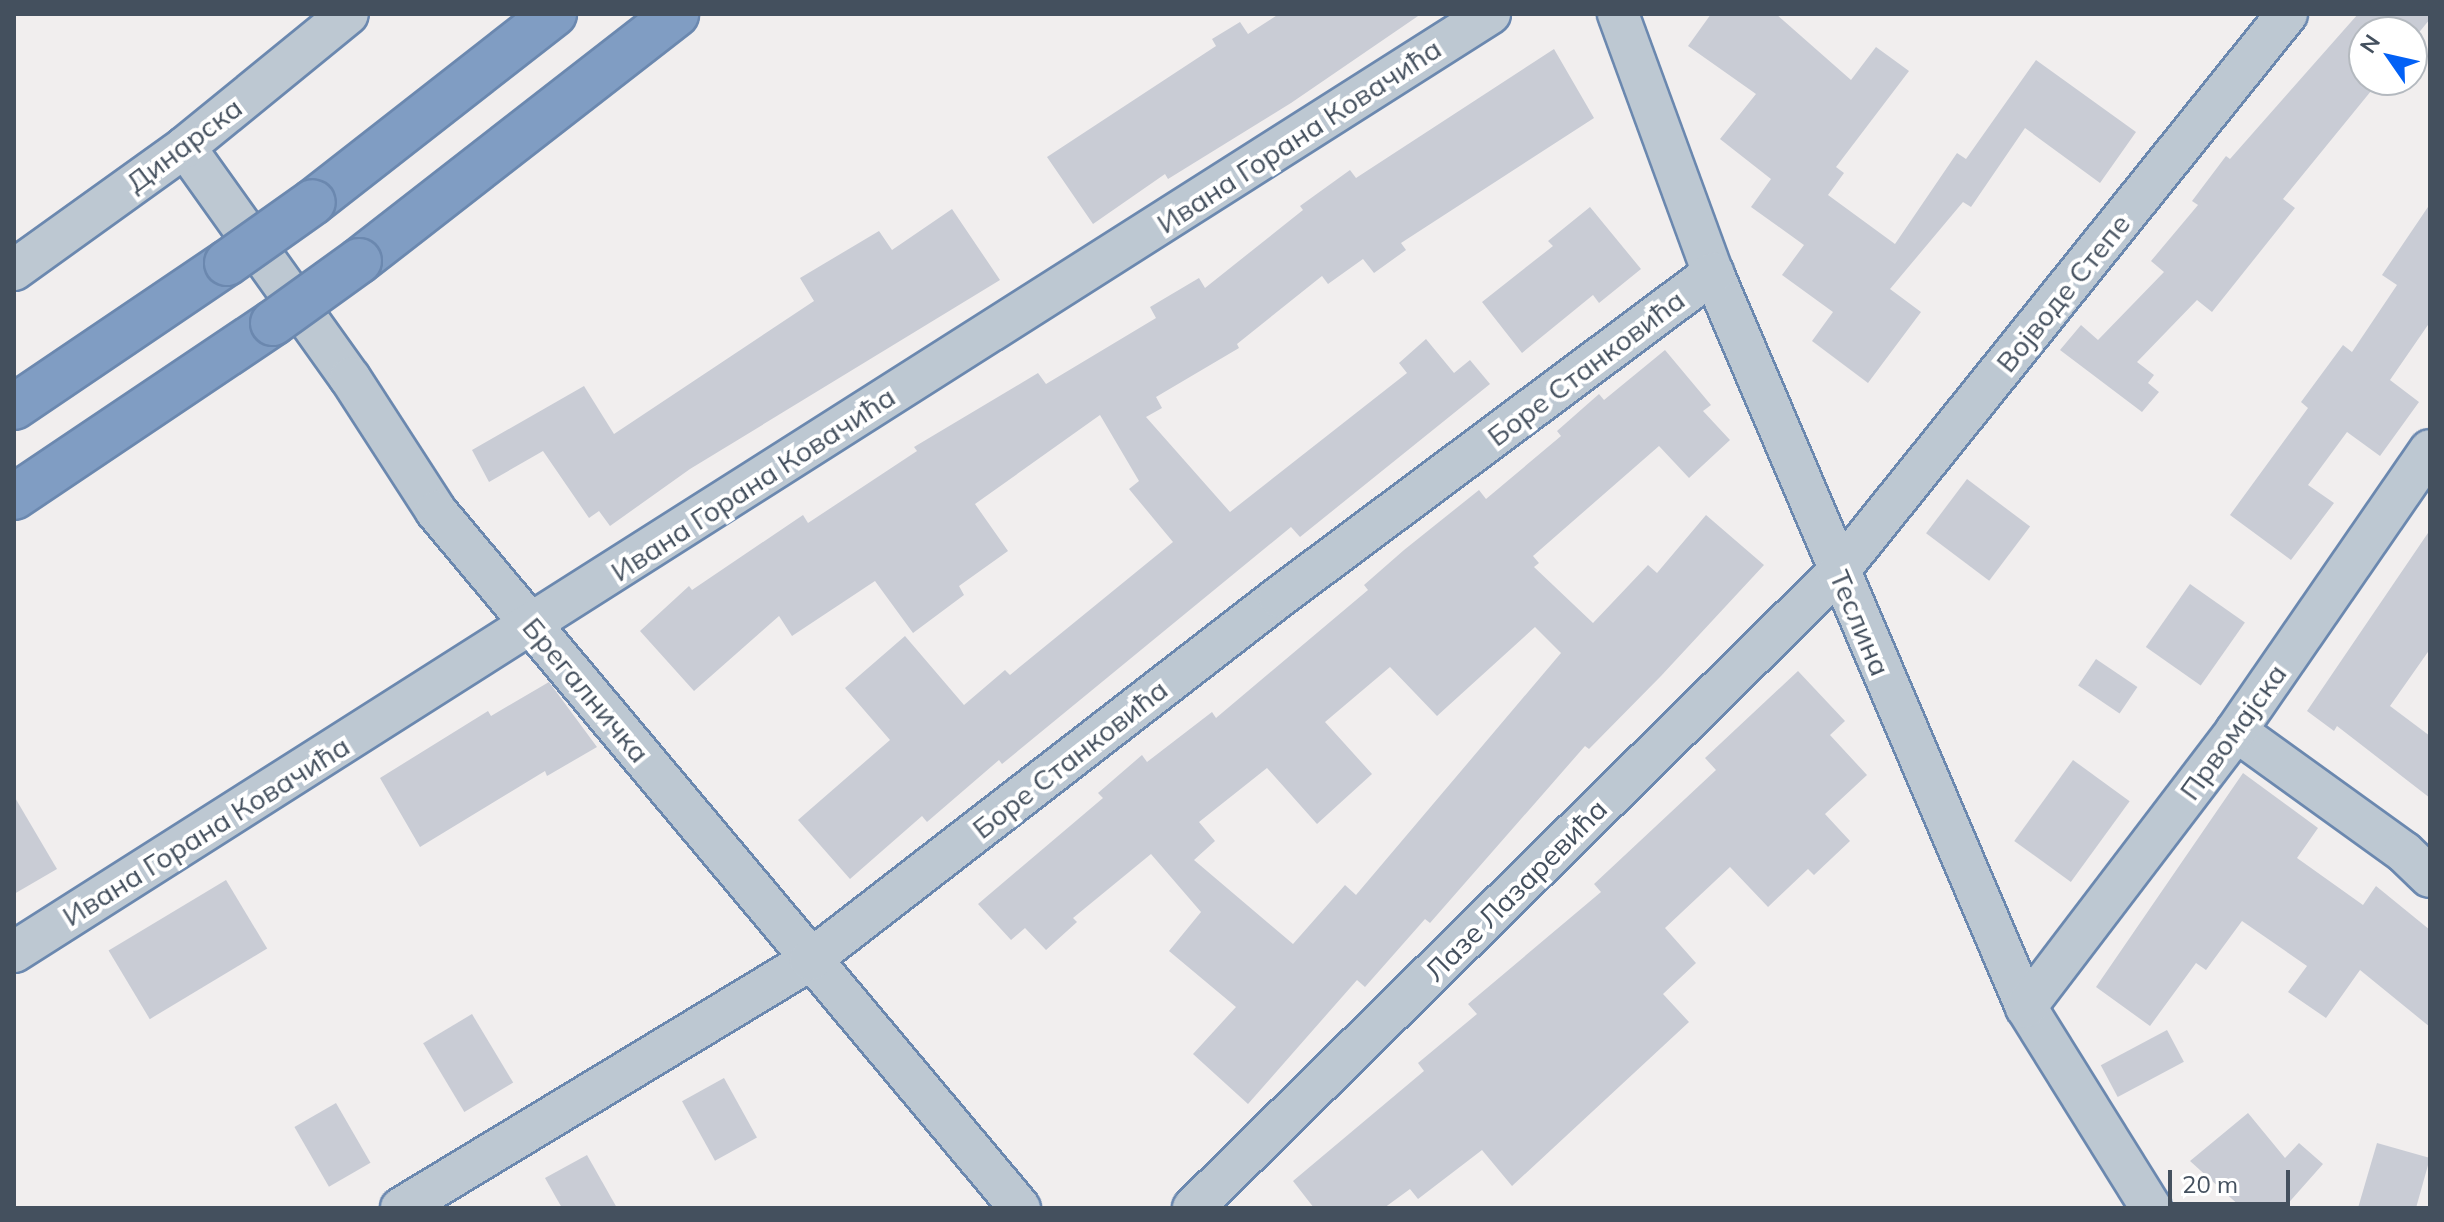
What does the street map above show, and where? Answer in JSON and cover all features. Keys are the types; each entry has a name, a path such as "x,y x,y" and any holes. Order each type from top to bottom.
{"highway":[{"path":"14,407 313,202 554,14"},
{"path":"14,497 273,323 359,261 676,14"}],"street":[{"name":"Динарска","path":"14,270 185,147 348,14"},
{"name":"Ивана Горана Ковачића","path":"14,952 1490,14"},
{"name":"Теслина","path":"1618,14 1713,273 2026,1007 2151,1208"},
{"name":"Војводе Степе","path":"1838,572 2287,14"},
{"name":"Брегалничка","path":"185,147 350,378 436,511 1020,1208"},
{"name":"Боре Станковића","path":"401,1208 810,960 1292,588 1713,273"},
{"name":"Првомајска","path":"2026,1007 2236,731 2430,450"},
{"name":"Лазе Лазаревића","path":"1193,1208 1838,572"},
{"path":"2236,731 2404,852 2430,877"}],"building":[{"path":"1279,14 1421,14 1291,103 1168,179 1165,174 1093,224 1047,157 1216,46 1212,39 1240,22 1248,34"},
{"path":"1711,14 1776,14 1851,80 1876,47 1909,71 1836,167 1844,173 1828,195 1895,244 1957,153 1966,159 2036,60 2136,132 2100,183 2025,128 1971,207 1963,202 1890,289 1921,312 1868,383 1812,341 1833,312 1782,275 1804,245 1751,207 1771,179 1720,139 1756,94 1688,46"},
{"path":"2430,14 2430,19 2428,21 2428,16 2356,16"},
{"path":"2348,25 2348,96 2367,96 2283,199 2295,208 2212,312 2197,300 2137,362 2154,375 2148,383 2159,392 2142,412 2060,350 2081,325 2098,340 2164,272 2151,261 2198,205 2192,201 2226,156 2230,159"},
{"path":"1554,49 1594,118 1401,243 1406,250 1374,273 1363,259 1328,284 1322,276 1237,344 1239,348 1156,397 1162,408 1146,417 1230,512 1407,373 1399,363 1426,339 1454,373 1470,360 1490,384 1300,537 1291,527 1002,764 999,760 927,822 922,816 850,879 798,820 890,740 845,688 905,636 964,705 1005,670 1010,675 1173,542 1129,489 1139,481 1100,415 975,504 1008,551 959,586 964,595 913,633 875,581 792,636 779,616 694,691 640,631 689,586 692,590 803,515 808,523 917,451 914,447 1038,373 1046,384 1156,318 1150,307 1199,278 1205,288 1303,210 1300,206 1350,170 1356,178"},
{"path":"2430,204 2430,322 2390,380 2419,402 2380,456 2347,432 2308,485 2334,503 2291,560 2230,515 2308,408 2301,402 2343,345 2352,352 2397,285 2382,275"},
{"path":"1590,207 1641,269 1599,303 1593,295 1522,353 1482,302 1553,246 1548,241"},
{"path":"952,209 1000,280 690,469 610,526 599,511 589,518 543,451 489,482 472,450 584,386 614,434 814,301 800,278 879,231 892,250"},
{"path":"1665,350 1711,405 1703,411 1730,440 1689,478 1659,446 1533,556 1539,563 1534,567 1593,623 1648,565 1657,573 1706,515 1764,565 1589,749 1585,746 1430,923 1425,919 1365,987 1357,980 1248,1104 1193,1054 1236,1007 1169,951 1201,912 1151,854 1073,918 1077,922 1046,950 1025,928 1011,940 978,904 1103,798 1098,793 1142,755 1147,762 1212,712 1216,718 1368,590 1364,585 1404,550 1479,490 1486,499 1561,436 1557,431 1599,394 1604,400","holes":["1535,627 1561,653 1356,895 1345,885 1293,944 1194,860 1215,841 1199,822 1267,768 1317,824 1372,774 1325,722 1390,667 1437,716"]},
{"path":"1967,479 2030,527 1989,581 1926,533"},
{"path":"2430,530 2430,649 2390,706 2430,736 2430,798 2337,726 2334,731 2307,711"},
{"path":"2190,584 2245,622 2201,686 2146,647"},
{"path":"2096,659 2137,687 2120,713 2078,686"},
{"path":"1798,671 1845,721 1830,735 1867,775 1825,814 1850,841 1814,875 1808,869 1768,907 1730,867 1665,928 1696,963 1663,994 1689,1022 1512,1186 1482,1150 1418,1199 1410,1189 1384,1208 1314,1208 1293,1181 1424,1071 1418,1063 1477,1014 1468,1004 1601,892 1594,884 1716,770 1705,758"},
{"path":"549,682 597,747 547,776 545,771 420,847 380,778 488,711 491,716"},
{"path":"2073,760 2130,801 2071,882 2014,841"},
{"path":"2243,773 2318,828 2297,858 2363,905 2376,886 2430,930 2430,1027 2360,970 2326,1018 2288,992 2307,966 2242,921 2206,970 2196,963 2150,1026 2096,987"},
{"path":"14,796 57,869 14,894"},
{"path":"226,880 267,949 150,1019 109,951"},
{"path":"472,1014 513,1083 464,1112 423,1043"},
{"path":"2167,1030 2184,1062 2118,1097 2101,1065"},
{"path":"724,1078 757,1137 715,1161 682,1101"},
{"path":"336,1103 370,1163 329,1187 294,1127"},
{"path":"2248,1113 2285,1158 2299,1143 2323,1164 2284,1208 2242,1208 2190,1161"},
{"path":"2377,1143 2430,1158 2416,1208 2358,1208"},
{"path":"587,1155 617,1208 562,1208 545,1178"}]}
